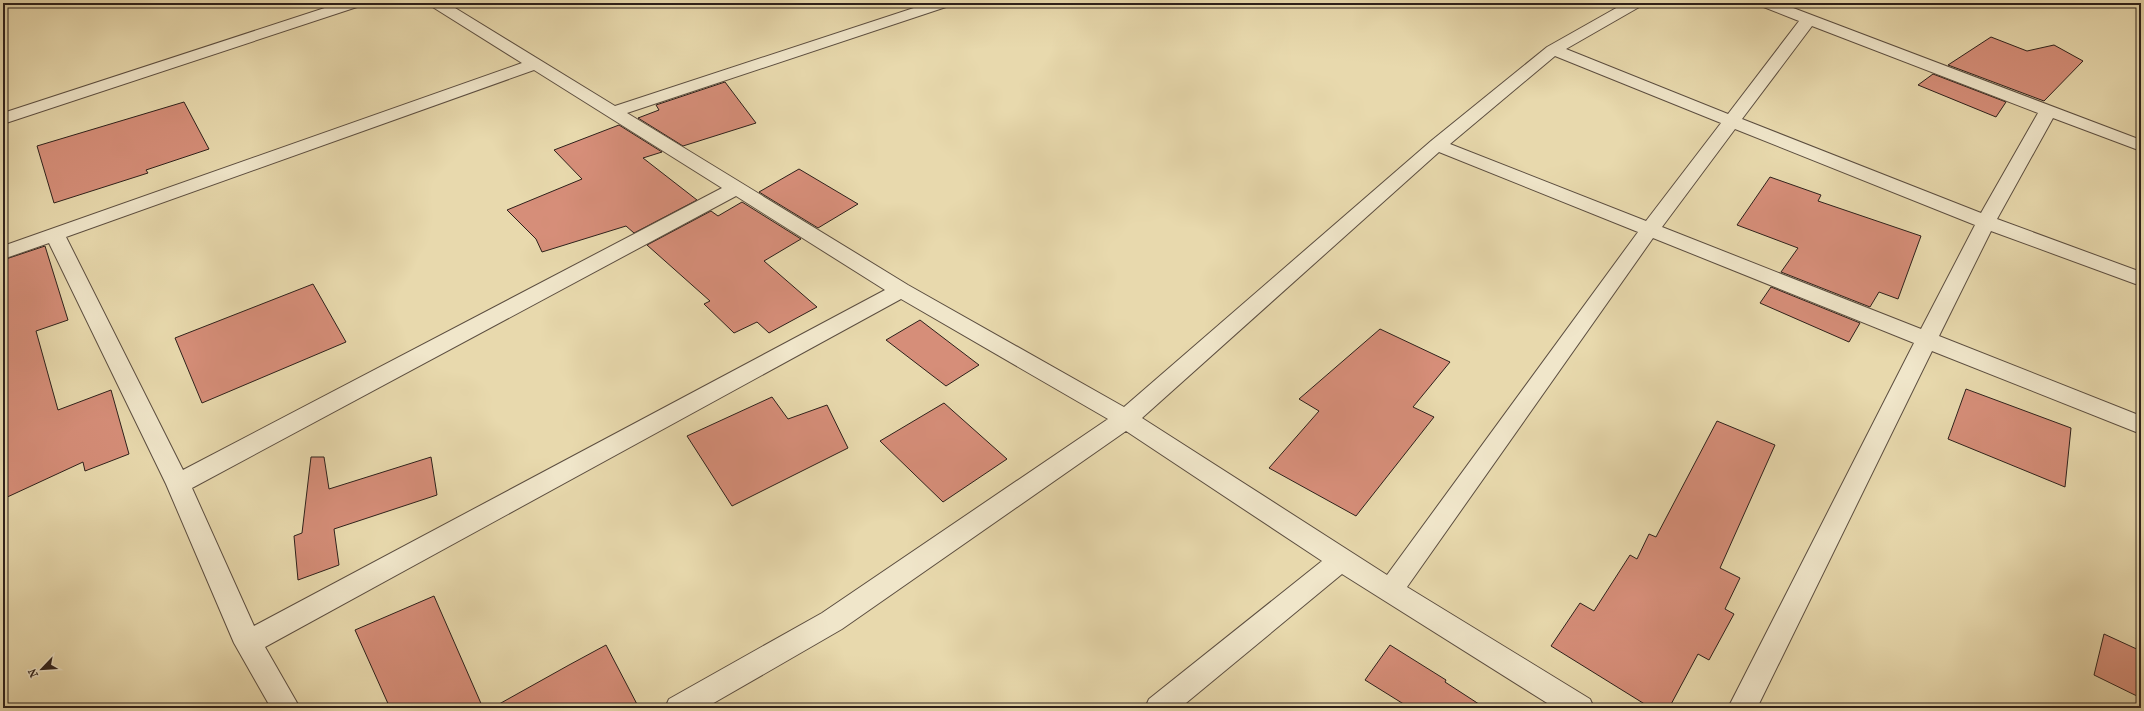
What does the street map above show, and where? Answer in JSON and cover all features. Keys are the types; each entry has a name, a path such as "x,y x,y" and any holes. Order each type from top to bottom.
{"street":[{"path":"3,119 355,3"},
{"path":"436,3 901,290 1126,419 1341,560 1580,708"},
{"path":"613,112 944,3"},
{"path":"679,708 832,621 1126,419 1437,145 1553,50 1636,3"},
{"path":"1766,3 2141,146"},
{"path":"1390,591 1650,229 1808,19"},
{"path":"1553,50 1986,222 2141,279"},
{"path":"3,253 536,64"},
{"path":"1742,708 1986,222 2048,111"},
{"path":"1437,145 2141,425"},
{"path":"178,484 737,188"},
{"path":"55,235 178,484 248,643 286,708"},
{"path":"248,643 901,290"},
{"path":"1159,708 1341,560"}],"building":[{"path":"1991,37 2027,51 2054,45 2083,61 2044,101 1948,65"},
{"path":"1933,74 2006,102 1996,117 1918,85"},
{"path":"725,82 756,123 683,146 638,118 659,110 656,105"},
{"path":"184,102 209,149 146,170 148,173 54,203 37,146"},
{"path":"619,125 662,152 643,158 697,200 634,233 626,226 542,252 536,239 507,210 582,179 554,150"},
{"path":"799,169 858,204 818,228 759,192"},
{"path":"1770,177 1821,195 1818,201 1921,236 1898,299 1879,292 1870,307 1781,272 1798,248 1737,225"},
{"path":"742,202 801,239 764,261 817,307 769,333 757,322 734,333 704,304 710,301 647,245 711,211 718,216"},
{"path":"45,246 68,320 36,331 58,410 111,390 129,454 85,471 83,462 3,499 3,260"},
{"path":"313,284 346,342 202,403 175,338"},
{"path":"1771,287 1860,323 1849,342 1760,303"},
{"path":"920,320 979,365 946,386 886,340"},
{"path":"1380,329 1450,362 1413,407 1434,417 1356,516 1269,468 1319,411 1299,399"},
{"path":"1966,389 2071,428 2065,487 1948,439"},
{"path":"772,397 788,419 827,405 848,448 732,506 687,436"},
{"path":"944,403 1007,459 943,502 880,441"},
{"path":"1717,421 1775,445 1720,568 1740,578 1725,609 1734,614 1709,660 1698,654 1669,708 1651,708 1551,646 1580,603 1594,611 1630,555 1637,559 1649,534 1656,537"},
{"path":"311,457 324,457 329,489 431,457 437,495 334,529 339,565 298,580 294,536 302,533"},
{"path":"434,596 483,708 390,708 355,630"},
{"path":"2104,634 2141,651 2141,698 2094,675"},
{"path":"606,645 639,708 492,708 569,665"},
{"path":"1390,645 1446,680 1445,682 1485,708 1410,708 1365,680"}]}
